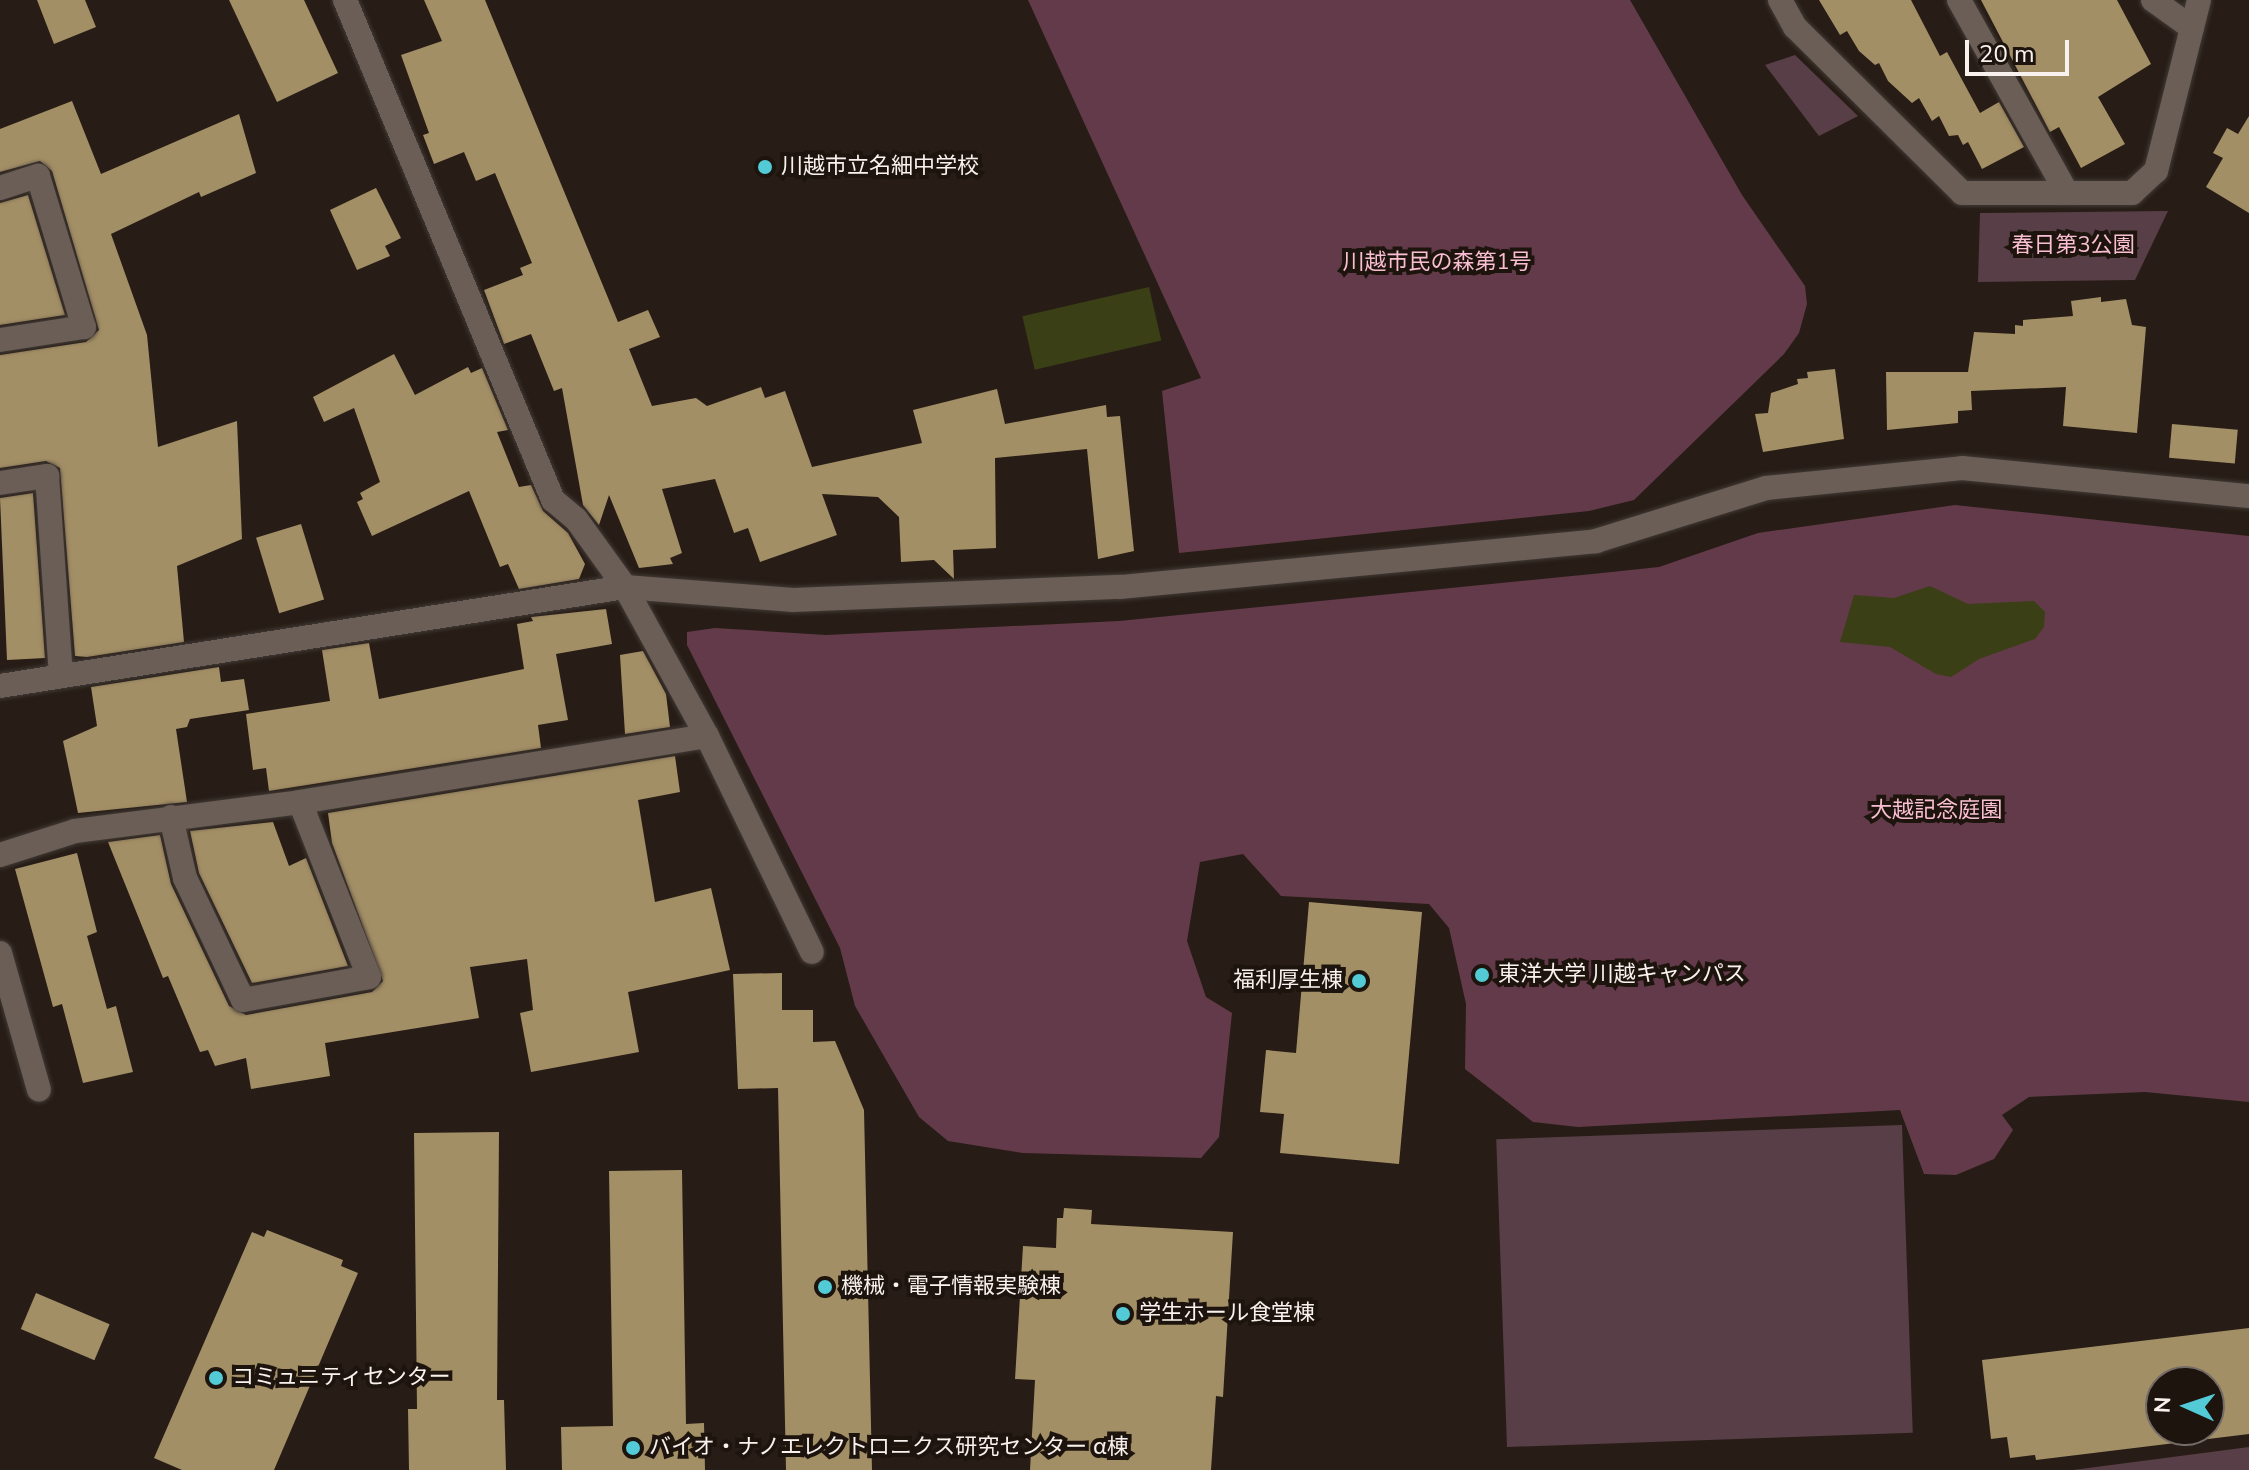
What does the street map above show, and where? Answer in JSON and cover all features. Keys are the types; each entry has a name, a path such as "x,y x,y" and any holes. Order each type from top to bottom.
{"street":[{"path":"345,0 553,500 576,519 625,587 707,736 812,952"},
{"path":"1780,0 1795,27 1962,193 2132,193 2156,171 2199,0"},
{"path":"1959,0 2067,193"},
{"path":"2153,0 2192,28"},
{"path":"0,188 38,176 84,327 0,340"},
{"path":"0,686 625,587 793,600 1137,586 1596,541 1766,488 1962,468 2249,496"},
{"path":"0,483 47,476 61,675"},
{"path":"0,855 75,831 300,802 707,736"},
{"path":"171,817 185,878 243,1000 369,977 300,802"},
{"path":"0,953 39,1090"}],"green space":[{"name":"川越市民の森第1号","path":"1028,0 1630,0 1742,195 1805,286 1807,304 1799,333 1784,354 1634,500 1589,511 1179,553 1162,391 1201,378"},
{"path":"1795,55 1858,116 1819,136 1765,65"},
{"name":"春日第3公園","path":"2168,211 2135,280 1978,282 1980,213"},
{"name":"大越記念庭園","path":"1955,505 2249,536 2249,1102 2145,1092 2029,1097 2002,1115 2013,1130 1994,1159 1956,1175 1924,1174 1900,1110 1578,1127 1533,1122 1465,1069 1466,1004 1449,928 1429,904 1281,896 1243,854 1200,862 1187,941 1206,997 1232,1013 1219,1137 1201,1158 1023,1153 948,1141 919,1117 855,1006 840,948 687,645 687,632 715,628 826,635 1119,621 1659,567 1758,533"},
{"path":"1902,1125 1913,1433 1507,1447 1496,1139"},
{"path":"2249,1447 2249,1470 2073,1470"}],"shaded area":[{"path":"1149,287 1161,341 1035,370 1022,316"},
{"path":"1930,586 1968,604 2034,601 2045,612 2044,627 2035,639 1979,659 1951,677 1936,674 1890,647 1840,642 1854,595 1894,598"}],"building":[{"path":"37,0 85,0 96,27 54,44"},
{"path":"229,0 304,0 338,73 277,102"},
{"path":"424,0 485,0 618,322 648,310 660,337 629,349 652,406 696,398 707,406 761,387 765,398 785,391 812,467 922,443 913,410 997,389 1005,424 1106,405 1107,417 1120,416 1134,551 1098,559 1087,449 995,458 996,548 953,550 954,579 934,560 901,562 899,517 878,497 822,494 837,535 760,562 748,528 734,533 715,479 662,489 682,553 670,558 673,564 639,568 609,495 599,525 583,505 562,388 554,391 531,334 504,344 484,290 523,275 520,268 532,263 495,173 476,181 464,152 434,164 423,135 429,133 401,55 442,41"},
{"path":"1819,0 1911,0 1940,56 1947,52 1980,113 1999,102 2024,147 1982,169 1968,142 1963,145 1958,135 1949,136 1939,116 1932,121 1919,98 1912,103 1888,81 1879,63 1875,65 1859,51 1847,31 1840,35"},
{"path":"1981,0 2117,0 2151,64 2098,97 2125,144 2081,168 2059,127 2050,132"},
{"path":"72,101 101,174 239,114 256,173 201,197 199,192 111,234 147,335 158,447 237,421 242,539 177,566 184,642 87,657 75,656 60,468 46,461 0,468 0,355 86,342 99,330 52,171 40,161 0,172 0,129"},
{"path":"2249,116 2249,213 2206,187 2223,158 2213,153 2227,128 2238,134"},
{"path":"376,188 401,238 385,246 390,256 357,270 330,210"},
{"path":"28,195 65,315 0,325 0,203"},
{"path":"2101,297 2101,302 2126,299 2132,325 2146,327 2137,433 2063,426 2066,387 1971,391 1972,410 1958,411 1958,423 1887,430 1886,372 1968,372 1974,332 2015,334 2015,325 2023,326 2023,320 2073,316 2071,301"},
{"path":"394,354 415,395 468,367 471,373 482,368 508,430 497,432 519,487 531,485 543,511 568,533 585,564 579,579 519,589 508,564 500,567 469,491 372,536 357,502 363,499 360,493 380,482 354,408 324,422 313,397"},
{"path":"1835,369 1844,439 1763,452 1755,414 1768,413 1771,393 1798,384 1797,379 1808,378 1807,372"},
{"path":"2172,424 2238,430 2235,464 2169,458"},
{"path":"33,493 45,658 7,660 0,498"},
{"path":"301,524 324,600 279,613 256,538"},
{"path":"606,609 612,644 556,654 568,720 538,725 541,748 269,791 266,768 253,770 246,714 330,701 322,650 369,643 379,699 524,669 517,624 533,621 531,617"},
{"path":"643,651 666,694 670,727 625,734 620,655"},
{"path":"219,667 221,682 244,679 249,710 190,719 187,727 176,729 187,802 78,813 63,741 97,726 91,687"},
{"path":"675,756 680,792 638,800 655,902 711,888 730,970 628,992 639,1052 531,1072 520,1013 533,1010 527,959 470,967 479,1018 325,1043 330,1076 251,1089 246,1058 215,1066 208,1050 200,1052 168,976 163,978 108,842 160,835 171,884 229,1006 246,1015 372,992 383,981 332,843 328,813"},
{"path":"273,822 289,866 306,858 348,966 252,983 199,873 190,831"},
{"path":"77,853 97,932 87,936 107,1009 116,1006 133,1072 83,1083 62,1004 53,1007 15,869"},
{"name":"福利厚生棟","path":"1309,902 1422,912 1399,1164 1280,1153 1284,1114 1260,1112 1266,1050 1296,1053"},
{"name":"機械・電子情報実験棟","path":"782,973 782,1010 813,1010 813,1042 835,1041 864,1110 872,1470 786,1470 778,1088 738,1089 733,974"},
{"path":"499,1132 497,1400 504,1400 506,1470 409,1470 408,1409 417,1409 414,1133"},
{"path":"682,1170 686,1424 704,1423 705,1470 562,1470 561,1427 613,1426 609,1171"},
{"name":"学生ホール食堂棟","path":"1064,1208 1092,1210 1091,1224 1233,1232 1223,1397 1216,1396 1211,1470 1030,1470 1035,1380 1015,1379 1023,1246 1056,1248 1057,1218 1063,1218"},
{"name":"コミュニティセンター","path":"267,1230 343,1260 341,1266 358,1273 274,1470 182,1470 154,1458 252,1232 264,1237"},
{"path":"36,1293 110,1324 94,1360 21,1329"},
{"path":"2249,1328 2249,1434 2225,1437 2225,1366 2145,1366 2145,1446 2151,1446 2036,1460 2035,1455 2010,1458 2007,1437 1991,1439 1982,1360"}],"place":[{"name":"川越市立名細中学校","path":"765,167"},
{"name":"東洋大学 川越キャンパス","path":"1482,975"},
{"name":"福利厚生棟","path":"1359,981"},
{"name":"機械・電子情報実験棟","path":"825,1287"},
{"name":"学生ホール食堂棟","path":"1123,1314"},
{"name":"コミュニティセンター","path":"216,1378"},
{"name":"バイオ・ナノエレクトロニクス研究センター α棟","path":"633,1448"}]}
